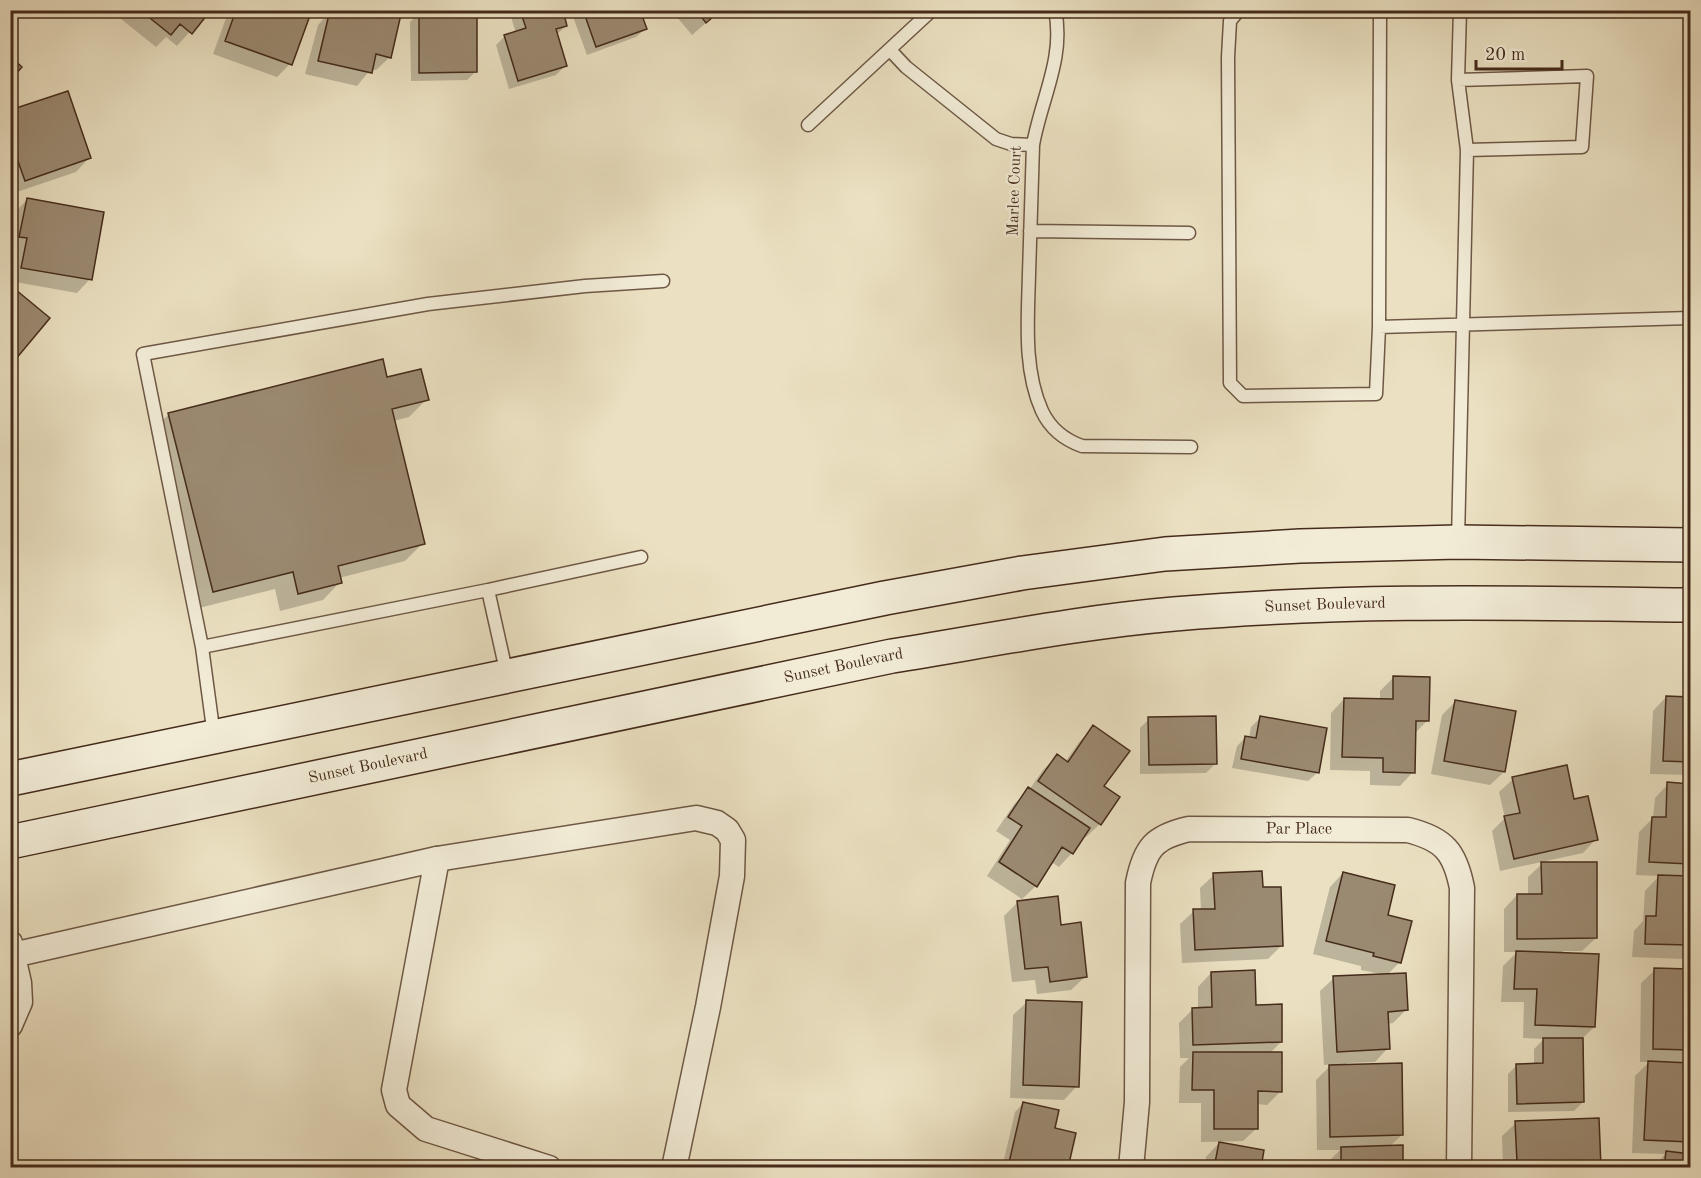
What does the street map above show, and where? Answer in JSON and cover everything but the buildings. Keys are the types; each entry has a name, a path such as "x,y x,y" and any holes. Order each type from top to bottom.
{"main road":[{"path":"10,779 885,598 1022,573 1165,554 1300,546 1458,542 1690,545"},
{"name":"Sunset Boulevard","path":"10,842 892,657 1030,633 1172,614 1304,605 1456,602 1690,605"}],"street":[{"path":"10,1025 20,1002 19,983 12,949 437,859 696,818 717,823 727,830 733,840 732,876 708,1007 674,1167"},
{"name":"Par Place","path":"1131,1167 1137,1102 1138,883 1142,862 1152,845 1169,833 1201,829 1408,830 1427,835 1445,847 1458,866 1462,888 1459,1167"},
{"path":"437,859 394,1090 398,1105 426,1129 549,1167"}],"lane":[{"path":"808,125 932,10"},
{"name":"Marlee Court","path":"1055,10 1058,45 1053,74 1037,118 1033,145 1030,231 1028,338 1032,376 1042,411 1055,430 1068,441 1082,446 1191,447"},
{"path":"1239,10 1230,21 1228,57 1230,383 1243,396 1376,394 1379,327 1380,10"},
{"path":"1458,542 1467,150 1458,80 1460,10"},
{"path":"890,50 906,67 996,139 1011,144 1033,145"},
{"path":"1458,80 1587,76 1582,147 1467,150"},
{"path":"1030,231 1189,233"},
{"path":"214,737 202,647 143,354 428,304 585,286 663,281"},
{"path":"1379,327 1690,318"},
{"path":"202,647 641,557"},
{"path":"488,590 507,676"}]}
